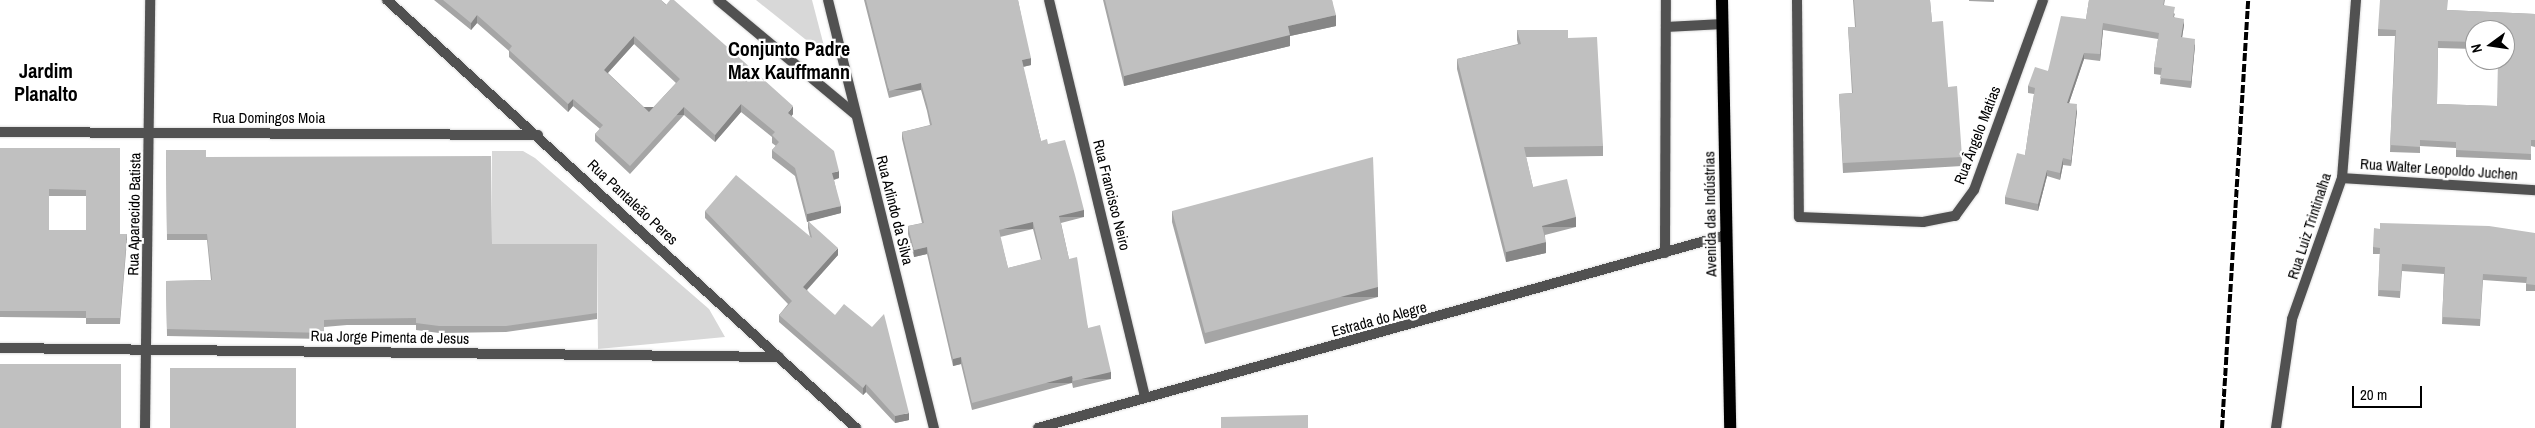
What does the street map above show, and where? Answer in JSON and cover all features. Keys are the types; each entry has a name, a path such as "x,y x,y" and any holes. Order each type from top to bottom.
{"main road":[{"name":"Avenida das Indústrias","path":"1722,0 1730,428"}],"street":[{"name":"Rua Aparecido Batista","path":"146,428 150,0"},
{"name":"Rua Pantaleão Peres","path":"386,0 538,134 856,428"},
{"path":"718,0 855,114"},
{"name":"Rua Arlindo da Silva","path":"828,0 934,428"},
{"name":"Rua Francisco Neiro","path":"1049,0 1145,397"},
{"path":"1665,253 1666,0"},
{"name":"Rua Ângelo Matias","path":"1797,0 1799,217 1923,222 1955,216 1974,190 2043,0"},
{"name":"Rua Luiz Trintinalha","path":"2276,428 2292,319 2342,178 2356,0"},
{"path":"1666,27 1723,24"},
{"name":"Rua Domingos Moia","path":"0,132 538,134"},
{"name":"Rua Walter Leopoldo Juchen","path":"2342,178 2535,190"},
{"name":"Estrada do Alegre","path":"1038,428 1726,235"},
{"name":"Rua Jorge Pimenta de Jesus","path":"0,348 779,357"}],"shaded area":[{"path":"756,0 812,0 825,50 820,51"},
{"path":"492,151 523,151 535,158 709,309 725,337 598,349 597,250 492,249"}],"building":[{"path":"443,0 661,0 666,5 670,0 674,0 793,106 788,113 834,151 839,171 832,173 841,206 807,214 795,168 772,150 779,142 772,135 775,132 741,104 715,135 684,107 630,166 595,134 603,125 573,99 568,104 509,50 512,46 477,15 471,23","holes":["634,36 680,79 649,112 604,70"]},
{"path":"866,0 1018,0 1031,58 1022,60 1041,141 1047,139 1048,144 1065,140 1084,210 1059,216 1069,259 1077,257 1088,328 1100,325 1111,372 1073,381 1072,376 972,403 961,357 953,359 927,247 914,250 908,226 924,223 902,132 932,125 927,104 921,83 889,91","holes":["1033,222 1042,259 1008,268 999,230"]},
{"path":"1105,0 1332,0 1336,15 1288,26 1290,35 1124,76"},
{"path":"1854,0 1930,0 1932,22 1943,21 1948,87 1957,86 1962,157 1843,163 1839,94 1853,93 1848,27 1856,27"},
{"path":"2089,0 2164,0 2163,5 2175,7 2173,17 2184,19 2181,37 2195,39 2191,81 2160,78 2162,68 2154,67 2159,33 2103,23 2100,54 2084,53 2067,103 2077,104 2071,160 2063,158 2060,173 2047,170 2038,204 2005,197 2017,153 2025,155 2035,88 2028,86 2035,67 2048,71 2061,16 2086,19"},
{"path":"2380,0 2448,0 2447,10 2535,14 2535,140 2531,140 2531,154 2456,150 2456,142 2420,140 2420,147 2390,145 2396,30 2378,29"},
{"path":"1517,30 1568,30 1568,38 1597,37 1603,146 1524,147 1533,187 1567,179 1576,217 1542,226 1546,242 1506,252 1457,59 1521,44"},
{"path":"0,148 120,148 120,234 127,234 120,318 86,318 86,311 0,311","holes":["49,189 86,190 86,230 49,230"]},
{"path":"166,150 206,150 206,157 491,156 492,244 597,244 597,313 506,326 439,326 416,323 416,318 324,320 324,333 167,329 166,281 212,280 207,234 167,234"},
{"path":"1373,157 1378,287 1205,333 1172,211"},
{"path":"736,175 812,238 808,221 838,248 803,287 835,315 844,304 872,327 884,314 909,413 895,416 866,384 863,388 779,315 792,301 705,211"},
{"path":"2380,223 2489,226 2535,233 2535,285 2526,284 2527,277 2483,274 2480,319 2442,317 2445,267 2402,264 2400,291 2378,290 2380,248 2373,247 2374,228 2380,229"},
{"path":"0,364 121,364 121,428 0,428"},
{"path":"170,368 296,368 296,428 170,428"},
{"path":"1308,415 1308,428 1221,428 1221,417"}],"railway":[{"path":"2222,428 2248,0"}],"district":[{"name":"Conjunto Padre Max Kauffmann","path":"789,60"},
{"name":"Jardim Planalto","path":"46,82"}]}
